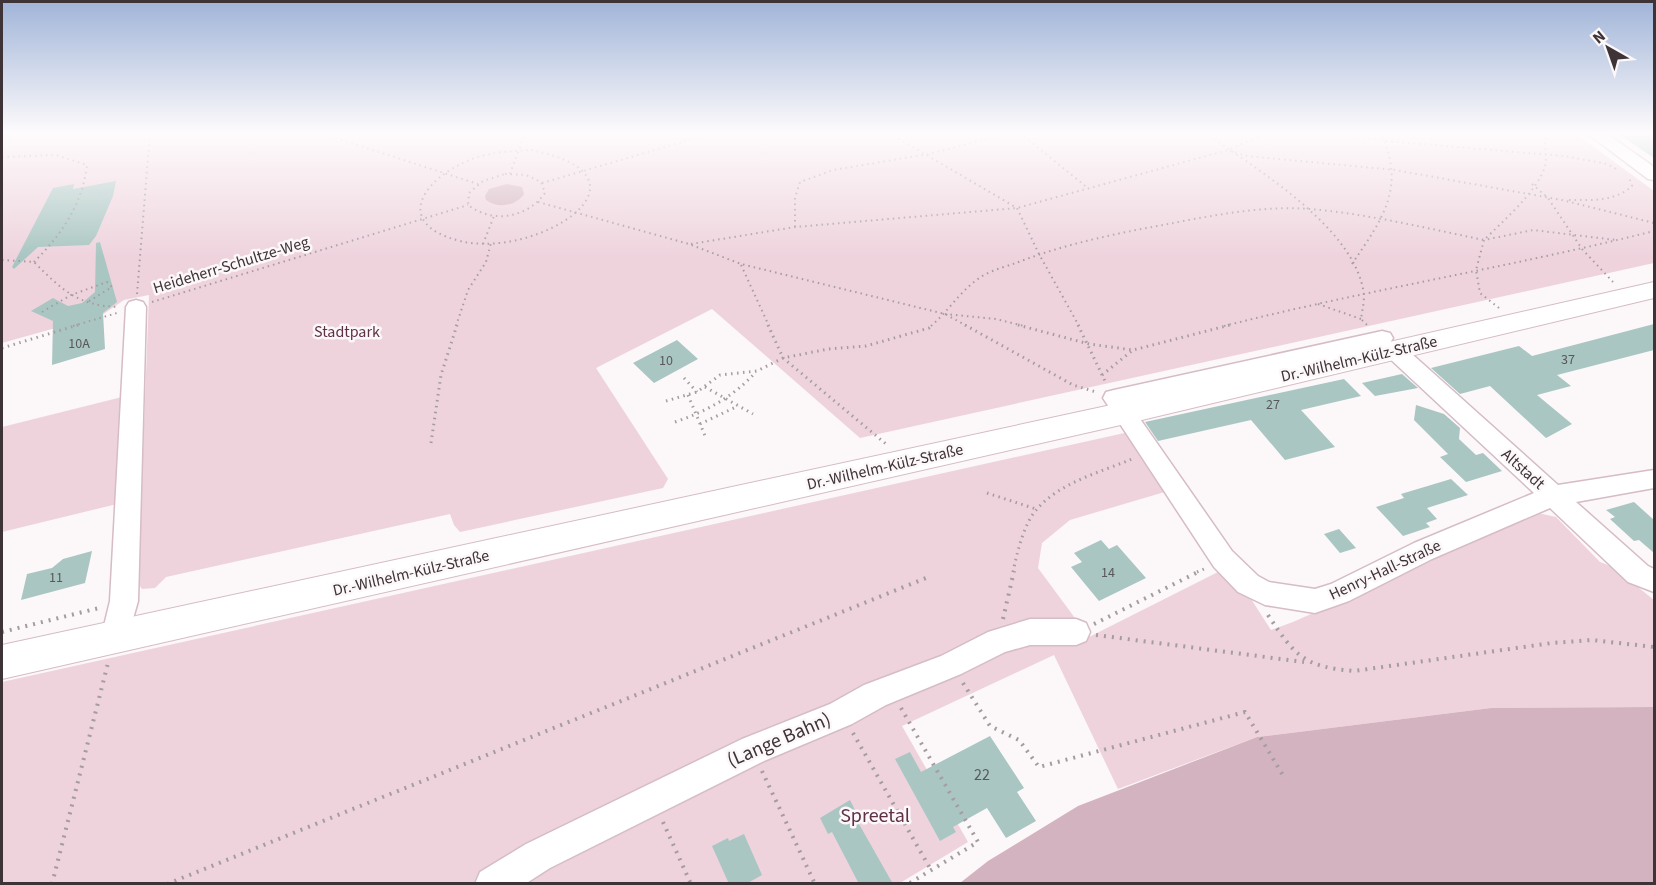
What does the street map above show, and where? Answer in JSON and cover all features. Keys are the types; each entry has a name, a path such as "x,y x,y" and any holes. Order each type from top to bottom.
{"main road":[{"name":"Dr.-Wilhelm-Külz-Straße","path":"2,662 115,638 1389,344 1654,290"}],"street":[{"path":"115,638 124,601 136,307"},
{"name":"Altstadt","path":"1389,344 1638,574 1654,581"},
{"name":"Henry-Hall-Straße","path":"1120,405 1223,559 1248,584 1265,593 1315,601 1339,593 1423,551 1553,496 1654,479"},
{"name":"(Lange Bahn)","path":"492,884 538,856 652,798 753,750 841,714 890,689 951,665 998,641 1030,632 1077,632"}],"path":[{"path":"34,262 59,238 86,181 86,174"},
{"path":"2,260 34,262 71,295 96,308 136,307 147,174"},
{"path":"444,174 425,191 419,206 423,219 434,232 456,241 483,244 516,241 545,232 569,219 585,203 591,188 586,174"},
{"path":"449,174 478,184"},
{"path":"508,174 494,177 478,184 469,193 468,205 482,214 494,216 516,214 538,202 545,193 542,183"},
{"path":"515,174 526,175 542,183 573,174"},
{"path":"795,227 795,198 800,182 821,174"},
{"path":"962,174 1017,208 1039,254 1089,344 1102,375 1133,350"},
{"path":"1071,174 1089,189"},
{"path":"689,244 795,227 1017,208 1141,174"},
{"path":"1262,174 1309,208 1346,249 1364,294 1361,319"},
{"path":"1352,264 1383,219 1394,174"},
{"path":"1419,174 1562,200 1654,223"},
{"path":"1501,309 1480,293 1476,270 1484,240 1507,217 1540,174"},
{"path":"1562,200 1604,200 1623,196 1632,186 1626,174"},
{"path":"1532,184 1548,198 1582,249 1615,284"},
{"path":"538,202 689,244 741,264 945,314 996,319 1089,344 1133,350 1315,303 1582,249 1654,231"},
{"name":"Heideherr-Schultze-Weg","path":"2,348 468,205"},
{"path":"675,422 697,415 728,400 757,371 783,358 828,349 866,345 929,328 945,314 963,291 986,274 1039,254 1106,236 1206,217 1269,209 1309,208 1383,219 1484,240 1533,230 1618,240"},
{"path":"483,244 494,216"},
{"path":"431,443 441,375 468,290 486,262 490,243"},
{"path":"741,264 783,358 890,447"},
{"path":"42,312 71,295 107,282 112,286 85,303"},
{"path":"1315,303 1361,319 1389,344"},
{"path":"945,314 1073,385 1120,405"},
{"path":"666,402 697,392 720,375 757,371"},
{"path":"684,378 697,392"},
{"path":"705,387 753,414"},
{"path":"688,395 706,438"},
{"path":"700,424 738,406"},
{"path":"998,641 1019,546 1036,509 1056,491 1150,451"},
{"path":"987,493 1036,509"},
{"path":"1077,632 1223,559"},
{"path":"167,884 931,576"},
{"path":"1248,584 1293,652 1305,662"},
{"path":"2,632 124,601"},
{"path":"1077,632 1305,662 1326,669 1354,671 1552,642 1592,640 1654,647"},
{"path":"52,884 115,638"},
{"path":"890,689 978,842 908,884"},
{"path":"970,696 990,726 1019,740 1039,767 1245,712 1284,777"},
{"path":"841,714 932,870"},
{"path":"753,750 815,884"},
{"path":"652,798 691,884"}],"green space":[{"name":"Stadtpark","path":"2,174 1631,174 1654,191 1654,263 860,438 712,309 596,368 668,479 663,488 460,532 454,525 450,514 166,577 155,588 142,589 138,583 149,295 124,300 102,315 2,343"},
{"path":"122,397 117,504 2,532 2,427"},
{"name":"Spreetal","path":"1129,432 1168,491 1070,520 1042,543 1038,568 1089,637 1218,572 1244,588 1271,630 1538,513 1556,517 1600,562 1613,567 1654,600 1654,707 1491,708 1257,737 1118,789 1054,655 902,726 968,842 900,883 2,883 2,682"}],"shaded area":[{"path":"507,184 522,187 524,194 521,198 506,205 496,205 486,200 485,196 489,189"},
{"path":"1654,707 1654,883 960,883 988,861 1078,806 1257,737 1491,708"}],"building":[{"path":"116,181 113,196 96,236 89,245 38,247 14,269 12,267 53,188 74,184 73,189"},
{"path":"100,242 117,302 103,313 105,349 52,365 53,321 31,311 53,298 68,306 82,303 95,292 96,243"},
{"path":"1654,324 1654,350 1557,375 1571,386 1537,395 1572,424 1546,438 1490,386 1460,394 1431,368 1519,346 1532,356"},
{"path":"677,340 698,359 654,383 633,363"},
{"path":"1402,374 1418,388 1375,396 1362,383"},
{"path":"1344,379 1361,396 1301,410 1335,447 1285,460 1251,420 1158,441 1145,422"},
{"path":"1416,405 1444,414 1460,428 1459,439 1476,455 1483,453 1502,471 1466,482 1440,457 1448,454 1414,420"},
{"path":"1451,479 1468,495 1427,508 1437,519 1426,523 1430,527 1403,536 1376,507 1404,498 1401,494"},
{"path":"1634,502 1654,520 1654,553 1639,540 1634,541 1610,519 1615,517 1606,510"},
{"path":"1339,529 1356,548 1340,553 1324,534"},
{"path":"1101,540 1109,549 1117,545 1146,578 1099,601 1071,567 1082,562 1074,553"},
{"path":"92,551 85,583 21,600 27,574 52,568 63,559"},
{"path":"990,736 1024,788 1017,792 1036,821 1006,838 987,808 953,827 956,832 940,841 895,759 910,752 921,772"},
{"path":"850,800 858,816 855,817 893,884 859,884 832,832 828,834 820,818"},
{"path":"744,834 762,875 746,884 729,884 712,846 728,838 729,841"}]}
